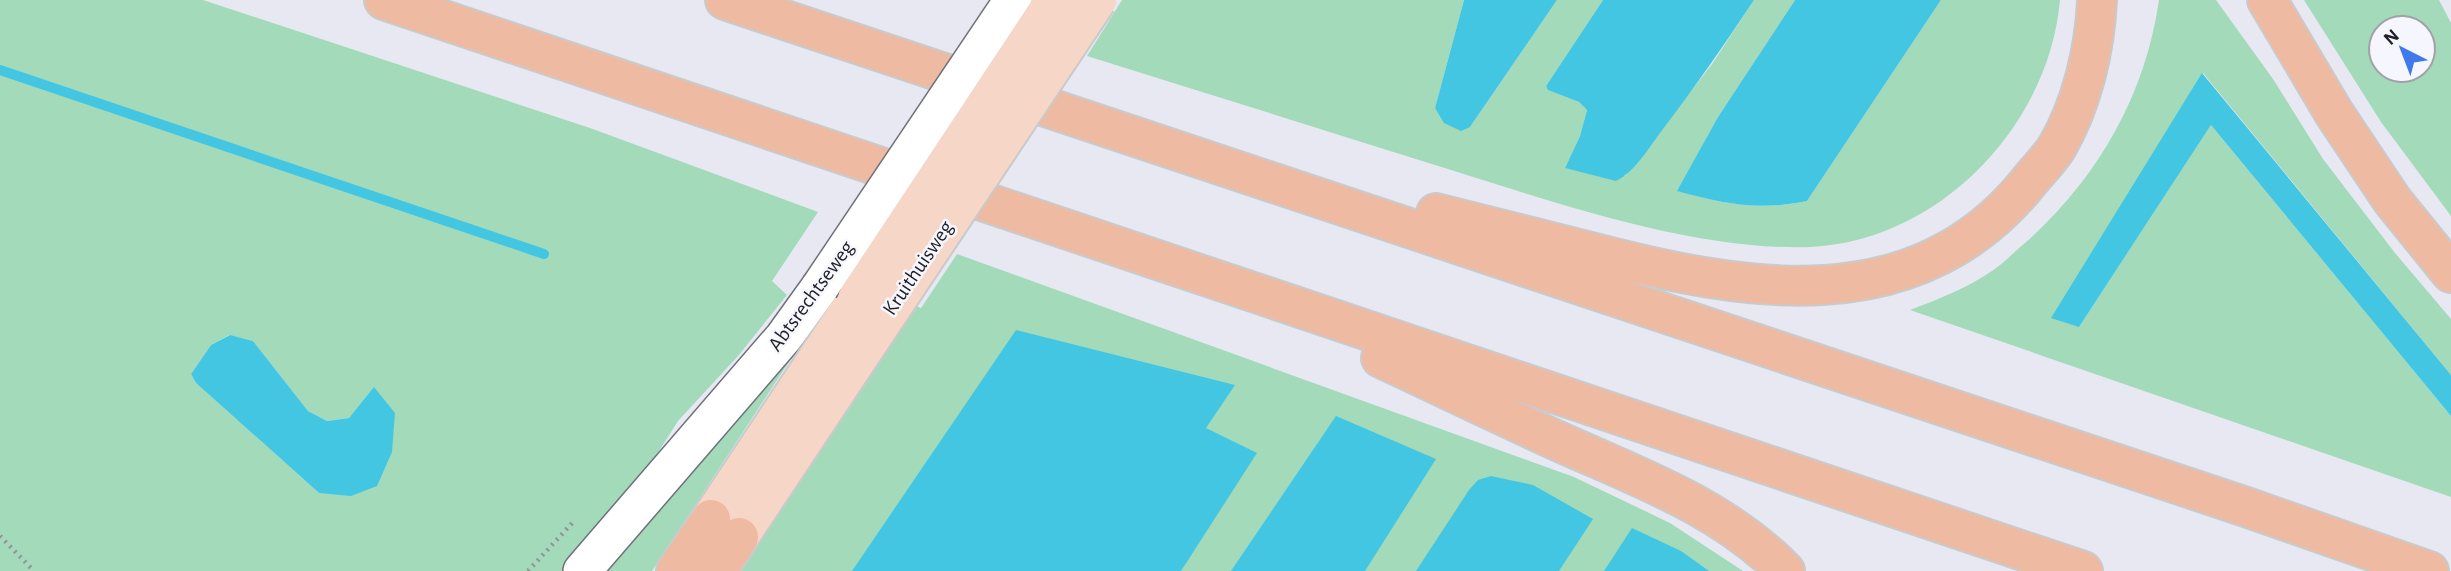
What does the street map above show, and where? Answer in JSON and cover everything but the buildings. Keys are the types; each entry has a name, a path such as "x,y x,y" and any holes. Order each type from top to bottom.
{"highway":[{"path":"384,0 2083,571"},
{"path":"725,0 2246,507 2429,571"},
{"path":"1125,134 1679,275 1782,287 1866,281 1912,266 1962,241 2010,205 2056,147 2083,84 2095,31 2097,0"},
{"path":"2267,0 2341,124 2392,200 2451,273"},
{"path":"1214,280 1673,491 1738,531 1763,549 1785,571"},
{"path":"676,571 725,528"},
{"path":"718,571 725,528"}],"main road":[{"name":"Kruithuisweg","path":"874,304 1055,0"},
{"name":"Kruithuisweg","path":"725,528 874,304 1097,0"}],"street":[{"name":"Abtsrechtseweg","path":"582,571 784,337 1013,0"}],"path":[{"path":"0,536 34,571"}],"green space":[{"path":"0,0 203,0 590,128 818,212 772,281 787,295 738,356 678,421 647,470 571,571 0,571","holes":["229,335 253,341 308,411 327,421 349,418 375,387 319,493 196,383 191,374 211,345"]},
{"path":"1122,0 1464,0 1435,108 1470,127 1557,0 1603,0 1546,86 1549,90 1579,102 1587,110 1580,136 1565,168 1625,176 1712,64 1754,0 1795,0 1718,117 1678,191 1727,203 1757,206 1807,201 1941,0 2060,0 2051,47 2034,91 2010,132 1979,168 1943,199 1902,224 1858,240 1811,247 1722,241 1629,223 1537,197 1087,56"},
{"path":"2159,0 2216,0 2273,79 2323,159 2395,253 2451,319 2451,375 2203,73 2079,327 2211,125 2451,416 2451,497 1910,310 1963,288 1996,268 2051,218 2074,192 2114,134 2129,103 2152,36"},
{"path":"2304,0 2439,0 2451,23 2451,216 2381,122"},
{"path":"957,254 1574,477 1670,523 1743,571 729,571 912,304 921,308"},
{"path":"802,342 652,571 607,571 640,524"}],"water":[{"path":"1464,0 1557,0 1470,127 1461,131 1444,123 1435,108"},
{"path":"1603,0 1754,0 1642,158 1616,181 1565,168 1580,136 1587,110 1579,102 1548,90 1546,86"},
{"path":"1795,0 1941,0 1807,201 1742,205 1677,191 1718,117"},
{"path":"2202,73 2451,375 2451,416 2211,125 2079,327 2051,318"},
{"path":"1016,330 1235,385 1206,428 1257,453 1181,571 852,571"},
{"path":"230,335 253,341 308,411 327,421 349,418 374,387 395,413 392,452 377,486 351,496 319,493 196,383 191,374 211,345"},
{"path":"1336,416 1436,459 1365,571 1231,571"},
{"path":"1491,476 1533,485 1593,519 1559,571 1416,571 1469,490 1478,480"},
{"path":"1632,528 1681,551 1709,571 1604,571"}],"waterway":[{"path":"0,70 544,254"}]}
